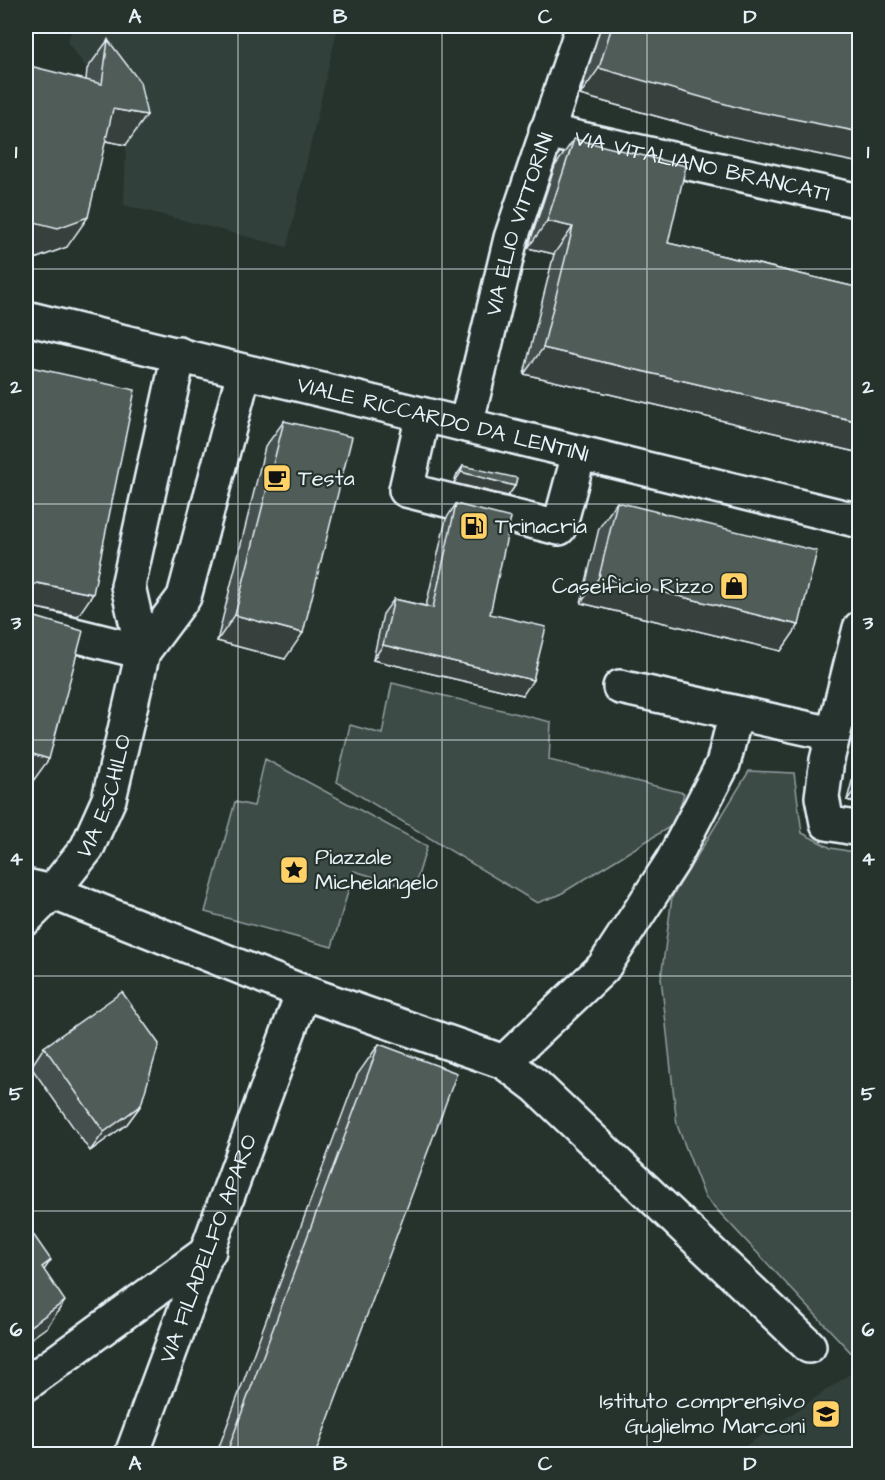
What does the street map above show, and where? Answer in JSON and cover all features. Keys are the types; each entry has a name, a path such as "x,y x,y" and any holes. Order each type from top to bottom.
{"street":[{"name":"VIA ELIO VITTORINI","path":"466,425 511,238 583,26"},
{"name":"VIA VITALIANO BRANCATI","path":"546,131 860,201"},
{"name":"VIALE RICCARDO DA LENTINI","path":"26,318 860,521"},
{"path":"143,652 128,586 178,354"},
{"path":"143,652 184,597 244,372"},
{"path":"423,415 406,490 559,528 579,454"},
{"path":"26,623 143,652"},
{"path":"860,628 833,734 822,797 827,823 860,829"},
{"name":"VIA ESCHILO","path":"26,918 39,889 87,848 109,799 143,652"},
{"path":"620,687 833,734"},
{"path":"504,1062 603,969 672,862 723,764 736,713"},
{"path":"39,889 303,992 504,1062 536,1086 809,1346"},
{"name":"VIA FILADELFO APARO","path":"132,1455 303,992"},
{"path":"26,1384 209,1251"}],"shaded area":[{"path":"74,26 338,26 287,247 124,205 126,145 120,112 67,42"},
{"path":"392,683 551,722 549,760 684,793 676,823 559,895 537,903 337,782 350,725 382,734"},
{"path":"265,759 427,846 414,889 354,871 332,947 205,912 235,802 254,806"},
{"path":"749,771 794,773 802,833 831,848 859,853 859,1361 705,1197 677,1125 661,978 672,897"},
{"name":"Istituto comprensivo Guglielmo Marconi","path":"859,1366 859,1454 734,1454 851,1373"}],"building":[{"path":"612,26 860,26 860,132 743,109 599,68"},
{"path":"108,40 140,82 147,115 113,109 88,217 58,228 26,220 26,65 102,84"},
{"path":"574,139 686,166 668,243 860,288 860,422 543,348 573,227 547,221"},
{"path":"26,366 135,390 93,594 37,583 28,588 26,592"},
{"path":"284,421 352,437 303,633 235,615"},
{"path":"463,466 517,478 515,486 461,472"},
{"path":"617,502 817,551 799,625 599,577"},
{"path":"456,504 511,518 490,614 546,627 533,680 383,645 394,599 433,608"},
{"path":"26,610 29,615 83,631 49,759 26,752"},
{"path":"122,992 159,1044 141,1105 104,1132 44,1047"},
{"path":"379,1044 457,1073 315,1455 226,1455"},
{"path":"26,1224 51,1260 42,1267 65,1301 26,1329"}],"place":[{"name":"Testa","path":"277,478"},
{"name":"Trinacria","path":"474,526"},
{"name":"Caseificio Rizzo","path":"734,586"},
{"name":"Piazzale Michelangelo","path":"294,870"},
{"name":"Istituto comprensivo Guglielmo Marconi","path":"826,1414"}]}
